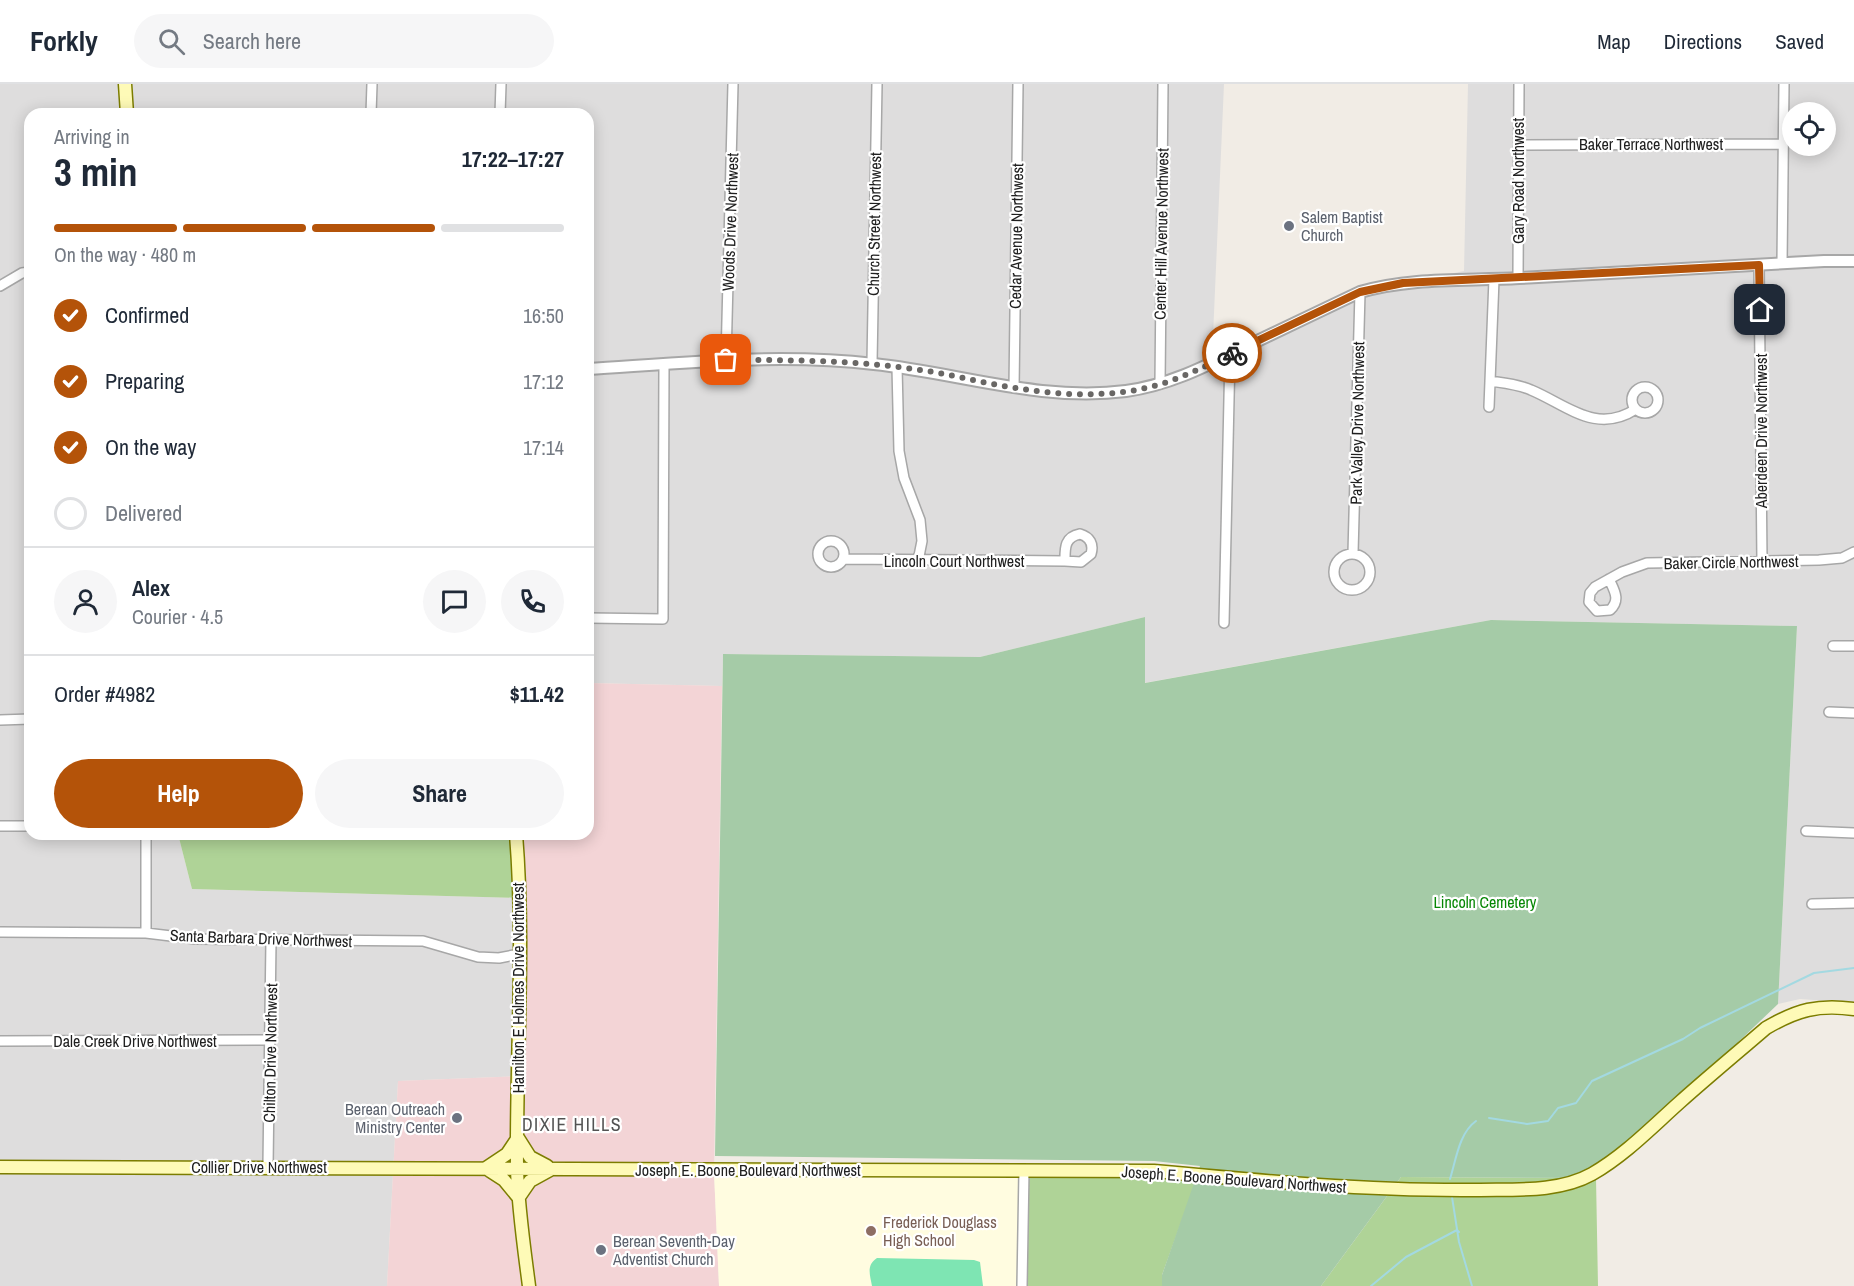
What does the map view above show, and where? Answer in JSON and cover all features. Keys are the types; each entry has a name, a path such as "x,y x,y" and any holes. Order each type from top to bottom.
{"main road":[{"path":"125,84 127,108"},
{"name":"Hamilton E Holmes Drive Northwest","path":"516,840 519,954 517,1169 529,1286"},
{"name":"Joseph E. Boone Boulevard Northwest","path":"517,1169 1154,1171 1374,1189 1506,1190 1549,1187 1590,1175 1625,1151 1766,1028 1788,1015 1813,1008 1836,1006 1854,1009"},
{"path":"518,1137 530,1157 554,1169 530,1181 519,1198 504,1180 485,1168 507,1154 518,1137"},
{"name":"Collier Drive Northwest","path":"0,1167 268,1166 517,1169"}],"street":[{"path":"371,108 372,84"},
{"path":"500,108 501,84"},
{"name":"Woods Drive Northwest","path":"726,360 733,84"},
{"name":"Church Street Northwest","path":"872,363 877,84"},
{"name":"Cedar Avenue Northwest","path":"1014,388 1018,84"},
{"name":"Center Hill Avenue Northwest","path":"1160,384 1163,84"},
{"name":"Gary Road Northwest","path":"1518,278 1519,84"},
{"path":"1784,84 1784,102"},
{"name":"Baker Terrace Northwest","path":"1519,145 1782,144"},
{"path":"1782,263 1783,156"},
{"path":"594,369 726,360 804,360 872,363 1049,393 1087,394 1127,391 1160,384 1195,372 1360,292 1403,283 1854,261"},
{"name":"Aberdeen Drive Northwest","path":"1759,265 1762,561"},
{"path":"0,285 24,273"},
{"path":"1489,407 1494,279"},
{"name":"Park Valley Drive Northwest","path":"1353,553 1360,292"},
{"path":"1224,623 1230,354"},
{"path":"594,618 663,619 664,364"},
{"path":"897,367 899,451 904,478 920,520 921,541 918,561"},
{"path":"1490,381 1510,383 1529,389 1569,411 1587,417 1616,418 1636,409"},
{"name":"Baker Circle Northwest","path":"1609,579 1635,566 1647,563 1842,558 1854,552"},
{"path":"1353,553 1365,558 1370,574 1365,585 1353,590 1337,583 1334,572 1342,556 1353,553"},
{"name":"Lincoln Court Northwest","path":"844,559 1065,561"},
{"path":"1833,646 1854,646"},
{"path":"1829,712 1854,712"},
{"path":"0,720 24,719"},
{"path":"0,826 24,826"},
{"path":"1806,831 1854,832"},
{"path":"146,840 146,933"},
{"path":"1812,904 1854,903"},
{"name":"Santa Barbara Drive Northwest","path":"0,932 146,933 196,939 423,941 478,957 499,958 519,954"},
{"name":"Chilton Drive Northwest","path":"268,1166 271,940"},
{"name":"Dale Creek Drive Northwest","path":"0,1041 270,1040"},
{"path":"1022,1286 1024,1170"}],"shaded area":[{"path":"0,84 1224,84 1212,359 1354,299 1395,285 1464,271 1468,84 1854,84 1854,1003 1800,999 1778,1004 1797,626 1491,620 1144,683 1145,617 980,657 723,654 722,686 594,683 594,108 24,108 24,840 180,840 192,889 522,898 522,1076 398,1081 387,1286 0,1286"},
{"path":"594,683 722,686 714,1172 719,1286 387,1286 398,1081 521,1076 512,840 594,840"},
{"name":"Frederick Douglass High School","path":"714,1172 1026,1176 1025,1286 719,1286"}],"green space":[{"name":"Lincoln Cemetery","path":"1145,617 1145,683 1491,620 1797,626 1778,1004 1596,1178 1401,1177 1321,1286 1162,1286 1162,1275 1200,1166 1154,1161 715,1156 723,654 980,657"},
{"path":"180,840 513,840 522,898 192,889"},
{"path":"1026,1176 1154,1177 1196,1181 1162,1275 1162,1286 1025,1286"},
{"path":"1401,1177 1596,1178 1598,1286 1321,1286"},
{"path":"877,1258 974,1260 980,1262 983,1286 872,1286 870,1267"}],"waterway":[{"path":"1489,1118 1527,1124 1548,1121 1558,1108 1576,1103 1592,1081 1683,1039 1700,1028 1814,973 1854,968"},
{"path":"1450,1179 1462,1140 1470,1126 1476,1121"},
{"path":"1452,1197 1459,1242 1472,1286"},
{"path":"1371,1286 1406,1257 1457,1230 1459,1232"}],"way so far":[{"path":"726,360 872,363 928,371 1014,388 1049,393 1087,394 1127,391 1160,384 1195,372 1232,353"}],"place":[{"name":"Salem Baptist Church","path":"1289,226"},
{"name":"Berean Outreach Ministry Center","path":"457,1118"},
{"name":"Frederick Douglass High School","path":"871,1231"},
{"name":"Berean Seventh-Day Adventist Church","path":"601,1250"}],"district":[{"name":"DIXIE HILLS","path":"572,1125"}],"route":[{"path":"1232,353 1360,292 1379,286 1403,283 1759,265 1760,310"}]}
